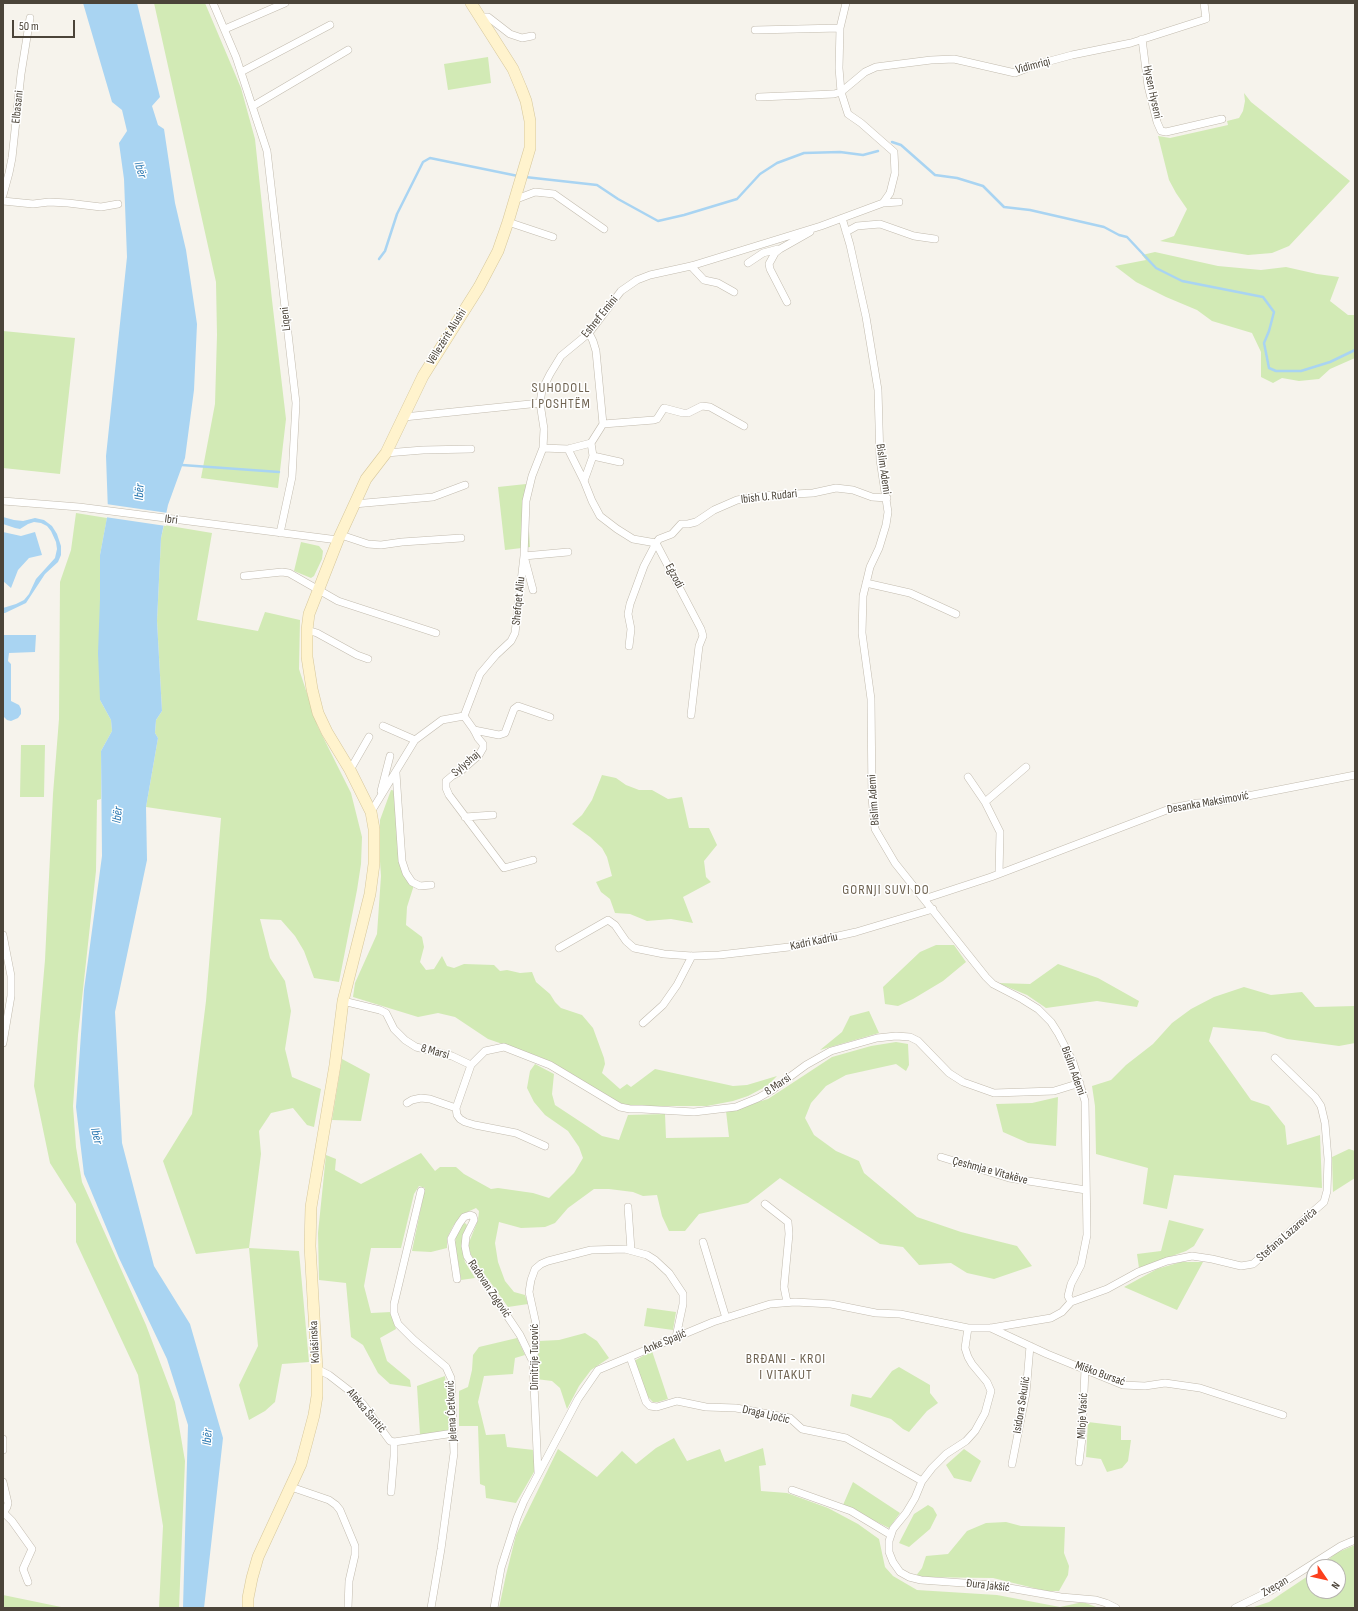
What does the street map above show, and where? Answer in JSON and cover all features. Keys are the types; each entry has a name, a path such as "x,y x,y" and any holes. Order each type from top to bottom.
{"main road":[{"name":"Vëllezërit Alushi","path":"343,1001 370,894 374,864 374,830 371,812 350,770 327,732 318,713 312,690 307,657 307,630 309,614 339,538 366,479 386,453 423,376 489,269 498,251 530,148 530,121 526,101 512,69 471,3"},
{"name":"Kolašinska","path":"248,1608 250,1585 258,1558 301,1464 314,1415 317,1396 317,1369 310,1246 312,1207 336,1065 343,1001"}],"street":[{"name":"Liqeni","path":"213,3 225,29 241,72 266,151 296,404 292,477 280,533"},
{"path":"225,29 285,3"},
{"path":"846,3 840,28 839,68 841,92 848,114 861,123 894,152 896,173 890,193 883,203"},
{"name":"Vidimriqi","path":"841,92 865,72 876,67 931,60 954,59 1015,73 1035,65 1142,39 1206,19 1204,3"},
{"path":"480,17 488,17 510,34 522,38 532,36"},
{"name":"Elbasani","path":"3,195 12,158 21,74 30,18"},
{"path":"241,72 330,25"},
{"path":"755,30 840,28"},
{"name":"Hysen Hyseni","path":"1142,39 1148,86 1157,122 1161,130 1166,132 1222,119"},
{"path":"253,106 348,50"},
{"path":"759,97 834,94 841,92"},
{"path":"513,200 535,192 554,194 604,229"},
{"path":"3,201 33,204 49,202 68,203 101,207 118,204"},
{"path":"842,218 883,203 899,202"},
{"name":"Eshref Emini","path":"540,404 542,390 561,356 589,333 621,291 637,280 650,275 690,266 821,226 842,218"},
{"name":"Bislim Ademi","path":"842,218 866,316 878,390 880,460 888,512 886,526 879,548 870,567 863,596 862,633 871,699 872,798 875,829 895,863 993,984 1038,1009 1051,1022 1068,1052 1080,1083 1085,1102 1086,1117 1087,1235 1081,1265 1071,1284 1068,1296 1071,1302"},
{"path":"508,222 553,237"},
{"path":"846,232 857,226 880,224 914,236 935,239"},
{"name":"Eshref Emini","path":"787,302 768,264 775,253 780,249 821,226"},
{"name":"Eshref Emini","path":"748,264 763,254 780,249"},
{"path":"690,266 704,280 718,284 734,292"},
{"path":"584,482 593,456 591,443 603,424 596,351 589,333"},
{"path":"404,417 540,404"},
{"name":"Shefqet Aliu","path":"464,716 480,674 496,654 511,641 515,633 524,556 526,501 532,476 543,448 544,429 540,404"},
{"path":"603,424 654,420 657,419 664,408 683,414 702,406 710,407 744,426"},
{"path":"543,448 568,449 591,443"},
{"path":"386,453 470,448"},
{"path":"568,449 600,516 633,539 656,543"},
{"path":"593,456 620,462"},
{"path":"354,504 433,497 465,485"},
{"name":"Ibish U. Rudari","path":"656,543 659,539 672,534 681,524 696,522 714,510 737,500 759,496 813,493 836,488 853,490 872,497 887,498"},
{"name":"Ibri","path":"3,501 79,507 194,523 339,538"},
{"path":"339,538 381,545 461,538"},
{"name":"Egzodi","path":"629,646 631,629 628,614 630,604 644,566 656,543"},
{"name":"Egzodi","path":"656,543 701,628 703,636 699,646 691,715"},
{"path":"524,556 568,552"},
{"name":"Shefqet Aliu","path":"524,556 533,590"},
{"path":"244,576 282,572 289,573 338,601 436,633"},
{"path":"866,583 910,593 956,614"},
{"path":"307,630 318,633 357,655 368,659"},
{"name":"Sylyshaj","path":"474,730 499,735 505,733 514,709 518,706 550,717"},
{"path":"371,812 415,740 442,720 464,716"},
{"name":"Sylyshaj","path":"464,716 483,744 483,748 479,755 446,782 446,788 449,795 504,868 533,860"},
{"path":"383,726 415,740"},
{"path":"350,770 369,737"},
{"path":"379,798 390,756"},
{"path":"985,802 1026,767"},
{"path":"396,773 402,861 406,873 412,882 420,886 430,885"},
{"name":"Desanka Maksimović","path":"924,899 999,874 1172,808 1197,803 1218,802 1355,775"},
{"path":"968,777 985,802 1000,832 999,874"},
{"path":"465,817 493,815"},
{"name":"Kadri Kadriu","path":"559,948 608,920 616,925 626,941 634,948 664,954 692,956 789,947 856,932 933,909"},
{"path":"3,935 11,976 11,996 3,1042"},
{"path":"643,1023 663,1005 677,986 692,956"},
{"name":"8 Marsi","path":"343,1001 380,1010 386,1013 394,1029 405,1040 416,1047 452,1056 471,1065"},
{"name":"8 Marsi","path":"456,1108 471,1065 485,1051 504,1047 550,1065 620,1107 630,1109 694,1112 736,1107 758,1098 772,1090 806,1065 831,1051 876,1038 896,1036 910,1037 918,1041 925,1046 949,1073 963,1082 994,1093 1054,1091 1080,1083"},
{"name":"Stefana Lazarevića","path":"1071,1302 1107,1289 1138,1272 1167,1261 1192,1256 1241,1266 1253,1264 1324,1202 1328,1191 1328,1159 1325,1123 1321,1106 1315,1098 1275,1058"},
{"path":"407,1103 412,1100 422,1098 430,1099 456,1108 457,1115 465,1122 516,1133 545,1146"},
{"name":"Çeshmja e Vitakëve","path":"941,1157 1008,1178 1086,1190"},
{"name":"Jelena Ćetković","path":"421,1191 394,1304 394,1313 398,1324 405,1332 446,1368 451,1378 454,1453 441,1549 431,1608"},
{"path":"765,1204 788,1222 789,1234 784,1287 787,1302"},
{"path":"628,1208 631,1250"},
{"name":"Radovan Zogović","path":"457,1279 451,1239 464,1217 470,1215 473,1216 474,1220 466,1236 465,1246 467,1256 520,1335 533,1362"},
{"path":"703,1242 726,1318"},
{"name":"Dimitrije Tucović","path":"538,1475 533,1362 536,1343 536,1324 529,1292 535,1269 548,1261 591,1250 625,1249 647,1255 669,1273 682,1294 683,1304 676,1337"},
{"name":"Anke Spajić","path":"494,1608 501,1568 524,1501 572,1410 598,1370 676,1337 726,1318 770,1304 787,1302 831,1304 876,1313 900,1314 968,1328 991,1328"},
{"path":"991,1328 1051,1318 1062,1312 1071,1302"},
{"path":"792,1490 851,1511 891,1535 915,1498 922,1481 932,1468 946,1454 966,1441 975,1431 985,1413 991,1391 987,1382 968,1357 965,1348 968,1328"},
{"name":"Miško Bursać","path":"991,1328 1123,1385 1145,1386 1165,1383 1200,1388 1283,1415"},
{"name":"Isidora Sekulić","path":"1012,1464 1026,1393 1030,1346"},
{"name":"Draga Ljočic","path":"630,1357 646,1402 650,1406 657,1407 677,1402 706,1407 743,1409 790,1418 802,1429 846,1438 922,1481"},
{"name":"Aleksa Šantić","path":"317,1369 329,1375 351,1392 363,1404 390,1440 394,1442 454,1433"},
{"name":"Miloje Vasić","path":"1079,1462 1082,1438 1085,1369"},
{"path":"3,1439 3,1450"},
{"name":"Aleksa Šantić","path":"391,1492 394,1442"},
{"path":"3,1482 8,1503 3,1513 12,1521 32,1549 23,1569 28,1582"},
{"path":"291,1487 330,1500 340,1510 355,1546 355,1556 349,1581 348,1608"},
{"name":"Ðura Jakšić","path":"891,1535 889,1541 889,1552 893,1562 900,1572 909,1578 992,1585 1060,1597 1091,1599 1106,1603 1116,1608"},
{"name":"Zveçan","path":"1235,1608 1270,1591 1341,1546 1355,1540"}],"green space":[{"path":"154,3 205,3 241,88 255,139 286,419 278,488 201,478 215,404 217,335 216,282"},
{"path":"488,57 491,83 448,90 444,64"},
{"path":"1244,93 1251,102 1350,181 1289,246 1272,253 1248,255 1160,241 1174,236 1187,209 1169,180 1158,136 1170,138 1228,125 1227,121 1239,118 1243,111 1245,101"},
{"path":"1155,252 1218,266 1261,270 1286,267 1339,277 1330,301 1348,315 1355,315 1355,358 1330,369 1319,379 1299,381 1282,378 1273,383 1261,377 1261,352 1252,333 1212,321 1197,310 1136,282 1115,266 1146,260 1142,255"},
{"path":"3,331 75,338 60,474 3,468"},
{"path":"526,484 530,547 505,550 498,487"},
{"path":"76,513 107,518 100,555 100,700 111,720 112,731 101,751 101,799 97,800 96,871 78,1035 73,1106 76,1147 82,1182 146,1325 175,1402 185,1461 179,1608 159,1608 163,1526 138,1375 76,1242 76,1204 50,1163 34,1086 45,960 53,794 59,719 60,582 71,550"},
{"path":"164,525 212,533 197,620 258,631 265,612 300,620 299,669 318,727 351,793 362,837 361,864 357,890 339,982 314,978 304,951 295,936 281,920 260,919 270,958 285,981 291,1011 285,1049 292,1077 321,1089 314,1127 307,1125 293,1108 271,1113 259,1131 261,1154 249,1248 196,1254 163,1161 192,1114 206,1001 221,818 146,807 158,738 155,733 156,720 162,711 157,621 161,538"},
{"path":"301,542 319,546 323,551 322,559 314,576 311,578 294,571"},
{"path":"21,745 45,745 44,797 20,797"},
{"path":"602,775 616,778 626,785 639,790 652,790 668,799 682,797 689,828 709,828 717,845 704,861 706,877 711,882 683,897 693,923 671,919 647,921 630,914 615,913 610,899 601,892 596,882 612,876 607,857 602,848 572,824 582,815 592,800"},
{"path":"391,790 397,791 400,862 414,885 407,907 406,925 422,937 424,947 420,962 426,970 434,969 442,956 447,966 454,968 464,964 494,965 500,971 507,970 520,973 532,972 536,982 550,994 561,1008 582,1015 593,1028 604,1058 605,1064 602,1073 620,1089 627,1084 631,1087 655,1069 733,1086 747,1085 777,1076 767,1086 748,1096 733,1101 707,1106 630,1106 619,1104 567,1071 540,1057 488,1039 455,1017 438,1013 418,1017 353,997 355,983 377,934 381,876 379,847 380,820"},
{"path":"936,945 954,945 966,962 943,981 913,999 898,1006 885,1004 883,987 920,952"},
{"path":"1058,964 1098,978 1139,1001 1137,1007 1097,1001 1046,1008 1027,995 998,983 1030,984"},
{"path":"1244,987 1271,995 1302,992 1315,1007 1355,1006 1355,1043 1339,1046 1287,1039 1265,1032 1213,1027 1209,1041 1251,1100 1269,1106 1285,1126 1287,1145 1320,1135 1322,1188 1174,1175 1167,1209 1143,1204 1148,1168 1096,1154 1095,1106 1092,1086 1111,1080 1126,1065 1153,1044 1172,1023 1191,1009 1214,997"},
{"path":"869,1011 879,1033 820,1050 842,1032 850,1016"},
{"path":"896,1042 908,1044 909,1065 906,1071 896,1064 846,1075 826,1086 811,1103 805,1118 814,1135 836,1151 859,1161 864,1173 917,1217 961,1232 1017,1246 1032,1266 994,1279 967,1273 951,1263 919,1265 903,1247 880,1244 780,1178 748,1203 699,1214 685,1231 669,1231 662,1216 657,1195 643,1196 633,1192 594,1189 568,1208 555,1223 545,1227 521,1228 499,1222 495,1243 498,1262 505,1281 514,1292 525,1295 528,1304 508,1307 471,1255 468,1245 478,1220 479,1211 476,1208 463,1214 453,1226 447,1238 447,1248 431,1252 412,1251 425,1188 419,1186 414,1194 401,1248 371,1248 364,1286 371,1313 391,1312 396,1329 380,1338 387,1361 410,1380 411,1387 390,1384 378,1373 363,1345 351,1337 346,1283 319,1280 318,1233 326,1155 336,1159 335,1170 361,1184 421,1153 435,1171 440,1167 456,1167 464,1174 491,1189 498,1188 533,1193 549,1198 574,1173 583,1158 579,1147 568,1131 545,1115 534,1102 527,1088 530,1071 535,1064 554,1074 552,1094 555,1105 602,1136 619,1140 628,1115 665,1114 666,1138 729,1137 726,1111 768,1099 832,1057 871,1046"},
{"path":"342,1059 370,1074 361,1121 332,1120"},
{"path":"1058,1097 1056,1146 1028,1143 1003,1132 996,1104 1032,1103"},
{"path":"1349,1149 1355,1151 1355,1178 1333,1192 1332,1157"},
{"path":"1169,1220 1204,1229 1194,1246 1186,1251 1139,1268 1137,1254 1161,1251"},
{"path":"465,1223 467,1225 462,1246 463,1254 465,1262 475,1278 461,1280 455,1243 462,1224"},
{"path":"249,1248 299,1251 309,1362 282,1364 275,1402 265,1411 249,1420 239,1385 258,1346"},
{"path":"1181,1262 1203,1262 1177,1310 1124,1287 1157,1269"},
{"path":"647,1308 676,1312 673,1330 644,1326"},
{"path":"585,1333 597,1341 609,1358 591,1370 579,1386 567,1409 560,1388 552,1381 536,1379 539,1341 559,1340"},
{"path":"517,1338 525,1355 515,1358 513,1374 484,1376 478,1402 486,1435 505,1434 507,1447 534,1450 534,1472 516,1503 486,1498 485,1486 480,1484 478,1426 459,1426 459,1391 468,1387 472,1370 473,1355 479,1347"},
{"path":"652,1351 668,1399 658,1402 653,1402 647,1396 634,1361"},
{"path":"899,1367 930,1385 930,1393 938,1403 927,1411 909,1432 891,1419 850,1406 852,1394 871,1398 892,1371"},
{"path":"445,1376 451,1430 420,1435 417,1386"},
{"path":"1088,1422 1121,1426 1121,1440 1131,1440 1128,1461 1122,1468 1107,1472 1101,1459 1086,1457"},
{"path":"674,1438 687,1461 720,1449 725,1462 763,1448 766,1465 759,1466 761,1491 787,1493 828,1508 858,1524 879,1539 885,1567 893,1576 917,1590 997,1595 1060,1607 1083,1602 1099,1608 499,1608 516,1535 558,1449 597,1477 622,1451 636,1464 656,1448"},
{"path":"964,1449 981,1461 971,1482 954,1478 946,1465"},
{"path":"853,1482 900,1513 889,1528 843,1505"},
{"path":"928,1505 933,1508 937,1515 930,1529 909,1547 899,1543 914,1514"},
{"path":"1006,1522 1021,1526 1065,1527 1064,1553 1069,1566 1068,1575 1059,1591 1046,1591 993,1578 915,1577 922,1568 926,1556 948,1554 967,1531 986,1523"},
{"path":"1355,1545 1355,1608 1251,1608 1269,1602 1306,1577 1306,1599 1346,1599 1346,1559 1329,1559 1336,1553"},
{"path":"3,1595 66,1608 3,1608"}],"water":[{"name":"Ibër","path":"83,3 137,3 160,97 152,106 158,125 164,129 175,203 186,250 197,324 194,390 185,458 168,505 161,538 157,621 162,711 156,720 155,733 158,738 146,807 147,860 115,1012 122,1143 154,1266 190,1324 223,1438 204,1608 183,1608 188,1425 167,1359 119,1258 84,1174 76,1107 84,990 102,856 101,751 112,731 111,720 100,700 98,653 100,555 108,512 106,456 127,257 124,179 119,143 127,131 122,110 112,102"},
{"path":"3,517 23,521 35,518 44,520 52,526 57,534 61,546 61,555 58,562 45,574 26,603 5,613 3,613 3,608 24,600 29,594 36,579 55,558 57,549 56,542 47,526 34,522 20,529 15,528 3,524"},
{"path":"3,532 21,536 35,532 42,555 29,558 18,570 11,588 3,581"},
{"path":"3,635 36,635 35,652 9,653 8,661 11,664 11,701 19,705 21,709 21,714 18,718 11,721 7,720 3,716"}],"pier":[{"path":"106,504 168,513 166,526 105,517"}],"waterway":[{"path":"892,142 901,145 935,175 957,178 983,186 1004,207 1030,210 1104,227 1119,235 1127,237 1156,268 1182,281 1263,297 1274,312 1264,343 1269,368 1276,371 1301,371 1330,362 1355,350"},
{"path":"525,177 597,185 618,199 658,221 737,199 760,174 777,163 804,153 840,152 863,155 878,151"},
{"path":"379,259 385,251 397,214 423,162 430,158 518,176"},
{"path":"182,465 279,472"}],"district":[{"name":"SUHODOLL I POSHTËM","path":"561,396"},
{"name":"GORNJI SUVI DO","path":"886,890"},
{"name":"BRĐANI - KROI I VITAKUT","path":"786,1368"}]}
